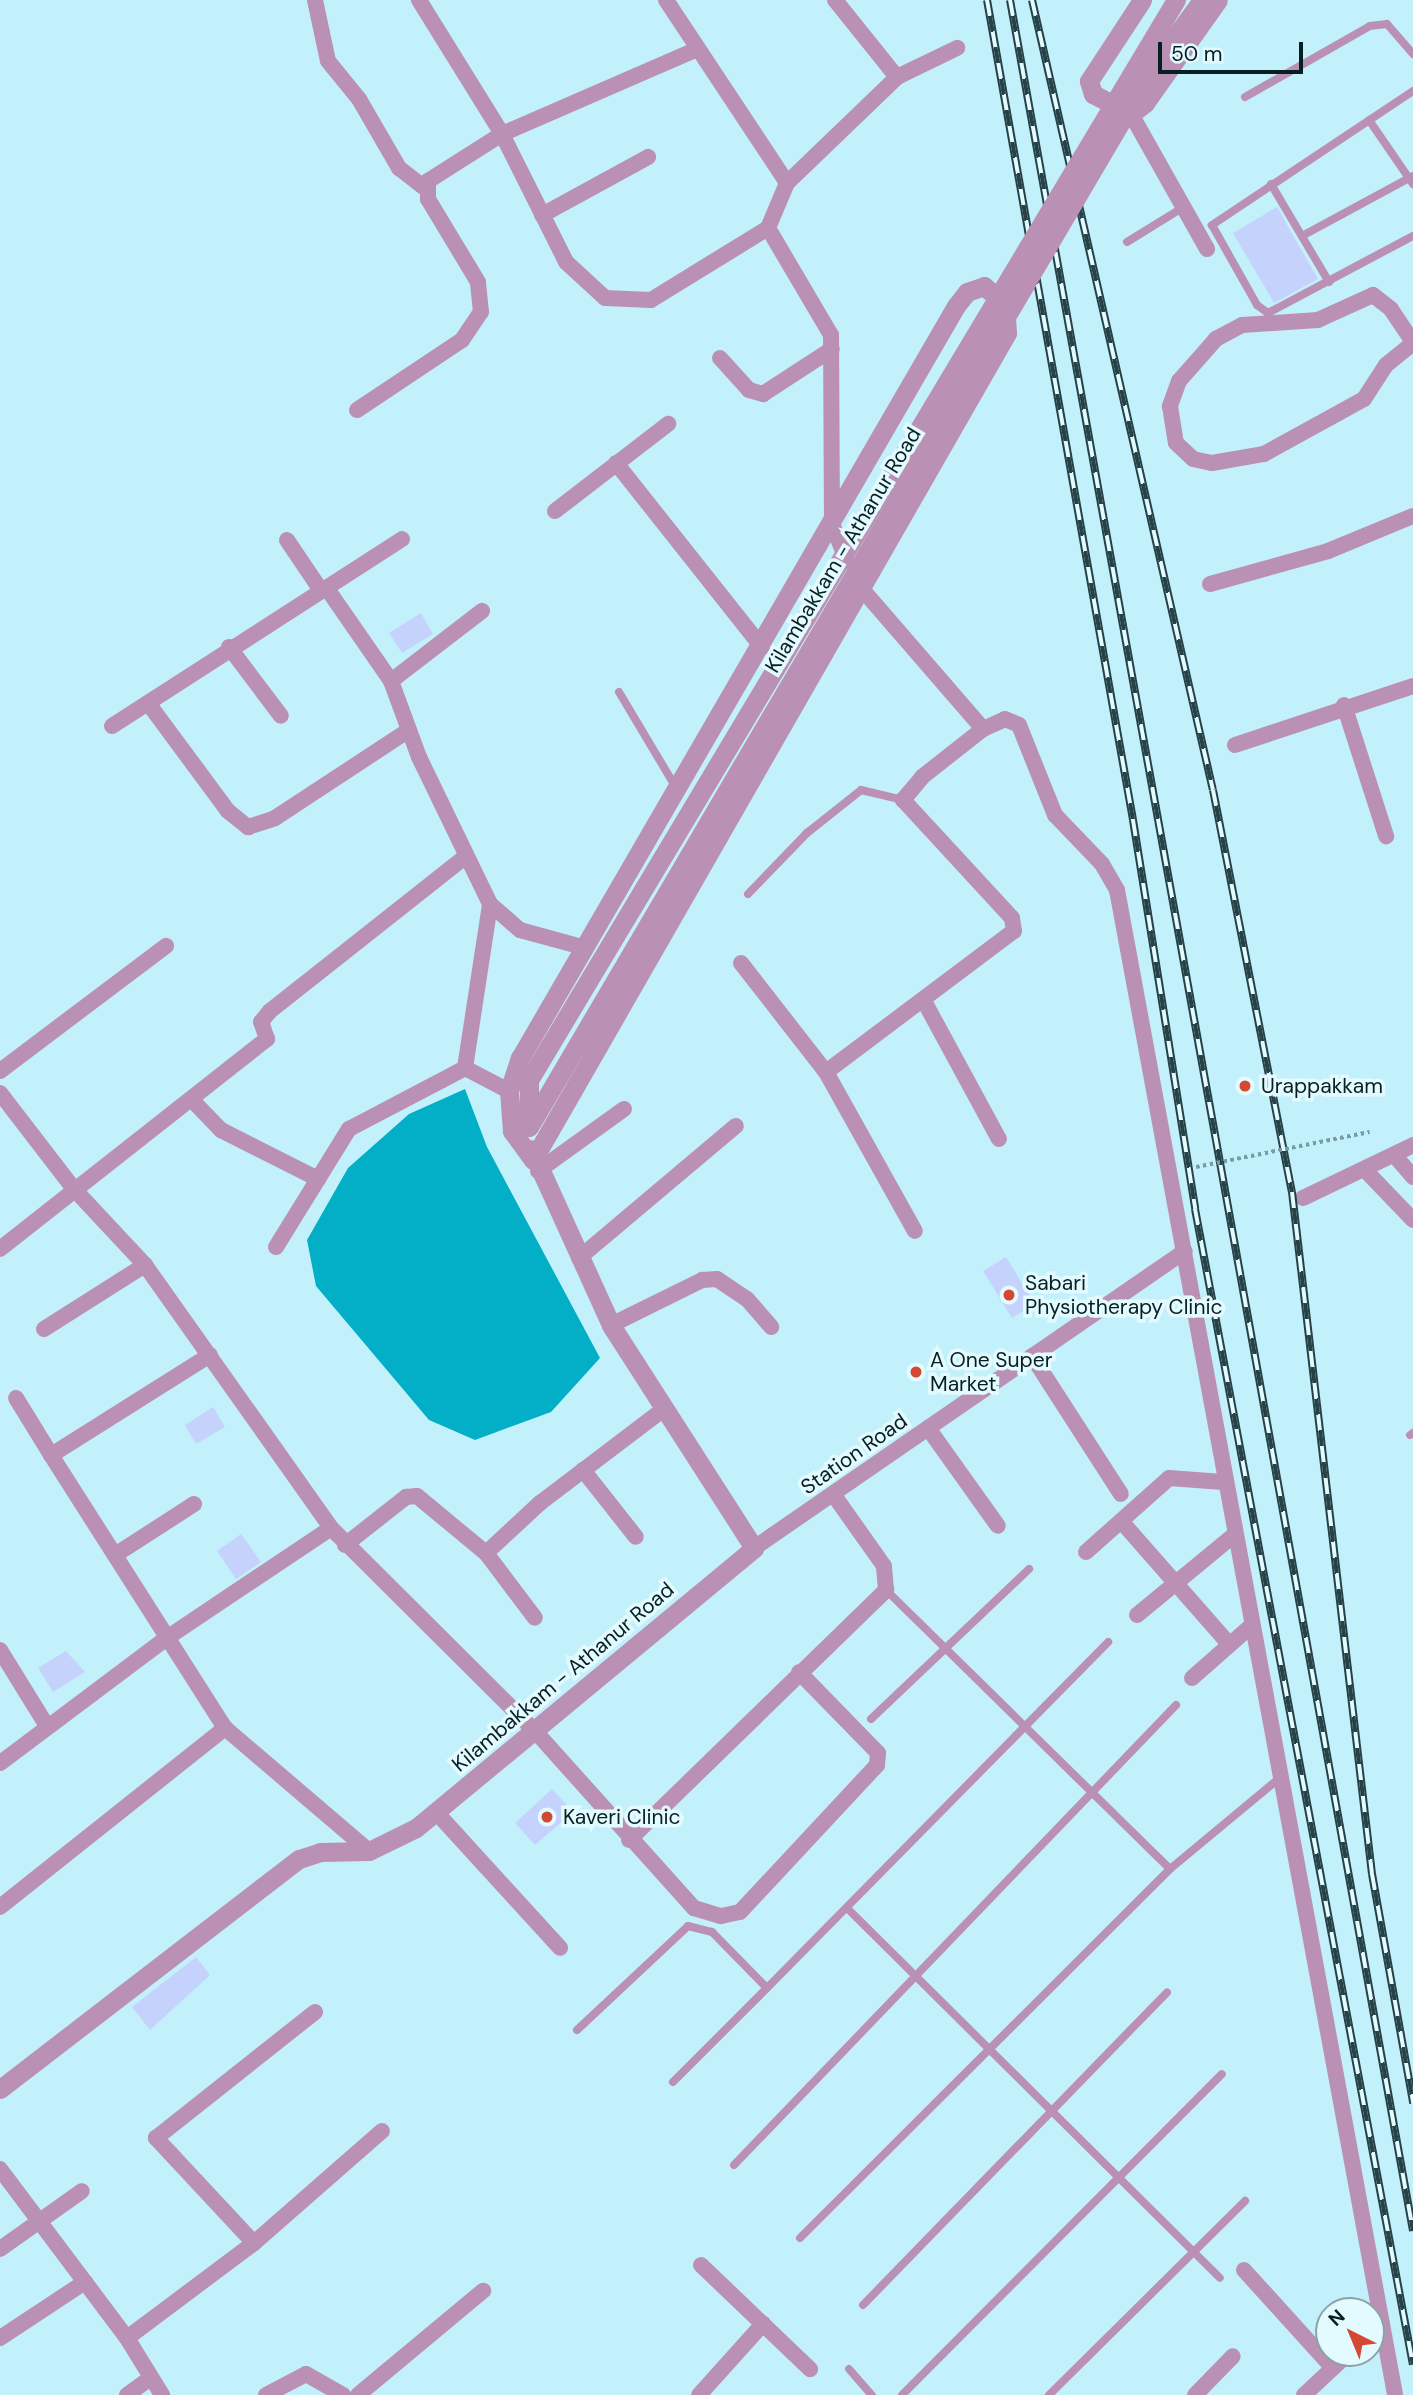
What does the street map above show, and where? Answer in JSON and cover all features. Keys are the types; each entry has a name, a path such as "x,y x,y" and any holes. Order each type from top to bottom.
{"street":[{"path":"315,0 328,61 359,99 399,168 425,188 478,282 481,312 462,340 357,410"},
{"path":"419,0 502,134 566,262 587,286 626,303 651,300 675,288 768,229 788,183 897,77 957,48"},
{"path":"666,0 695,50 788,183"},
{"path":"835,0 897,77"},
{"path":"1142,0 1089,81 1093,94 1131,114 1207,249"},
{"name":"Kilambakkam - Athanur Road","path":"0,2089 299,1859 320,1852 369,1851 391,1843 436,1812 754,1548 661,1411 611,1325 535,1165 528,1127 529,1080 1176,0"},
{"name":"Kilambakkam - Athanur Road","path":"528,1127 1155,64 1202,0"},
{"path":"1131,114 1145,103 1218,0"},
{"path":"425,188 439,172 502,134 695,50"},
{"path":"542,215 648,158"},
{"path":"768,229 831,335 832,524 858,589 983,729"},
{"path":"984,286 997,293 1009,319 1007,333 858,589 535,1165 512,1131 509,1091 520,1058 582,947 762,647 956,306 967,292 984,286"},
{"path":"1373,295 1391,309 1413,343 1386,365 1364,399 1264,454 1212,463 1193,459 1176,443 1170,406 1179,381 1216,339 1242,325 1318,320 1373,295"},
{"path":"720,358 749,390 763,394 832,349"},
{"path":"555,511 668,424"},
{"path":"616,463 762,647"},
{"path":"1210,584 1328,551 1413,516"},
{"path":"111,726 148,704 229,647 402,539"},
{"path":"287,540 391,681 409,730 465,857 490,904 520,930 582,947"},
{"path":"391,681 482,611"},
{"path":"229,647 281,716"},
{"path":"1236,745 1344,705 1413,685"},
{"path":"148,704 228,811 248,827 275,818 409,730"},
{"path":"1344,705 1386,836"},
{"path":"826,1072 1010,937 1015,926 903,800 922,777 983,729 1005,719 1019,725 1055,815 1102,864 1117,890 1185,1251 1233,1536 1380,2297"},
{"path":"0,1249 267,1039 261,1022 270,1011 465,857"},
{"path":"466,1068 490,904"},
{"path":"0,1071 166,946"},
{"path":"741,963 826,1072 915,1231"},
{"path":"924,1000 999,1139"},
{"path":"466,1068 509,1091"},
{"path":"276,1247 349,1129 466,1068"},
{"path":"0,1093 74,1189 145,1265 345,1545 535,1731 629,1840 694,1908 720,1916 740,1912 764,1890 877,1765 878,1753 799,1672"},
{"path":"192,1100 221,1129 318,1179"},
{"path":"535,1165 624,1108"},
{"path":"579,1258 736,1126"},
{"path":"1303,1198 1366,1171 1413,1145"},
{"path":"1395,1156 1413,1177"},
{"path":"1366,1171 1413,1220"},
{"name":"Station Road","path":"754,1548 1185,1251"},
{"path":"44,1329 145,1265"},
{"path":"611,1325 702,1280 717,1279 729,1283 771,1327"},
{"path":"51,1455 210,1355"},
{"path":"1032,1356 1121,1494"},
{"path":"16,1398 225,1728 369,1851"},
{"path":"486,1553 583,1470 661,1411"},
{"path":"928,1428 998,1526"},
{"path":"583,1470 636,1537"},
{"path":"1086,1552 1169,1478 1223,1482"},
{"path":"629,1840 886,1590 884,1566 833,1494"},
{"path":"345,1545 406,1497 417,1496 486,1553 535,1618"},
{"path":"116,1555 194,1504"},
{"path":"1121,1521 1230,1644"},
{"path":"0,1763 168,1637 331,1528"},
{"path":"1137,1615 1233,1536"},
{"path":"1192,1678 1251,1626"},
{"path":"0,1650 47,1726"},
{"path":"0,1907 225,1728"},
{"path":"436,1812 560,1948"},
{"path":"254,2243 156,2138 315,2012"},
{"path":"127,2338 254,2243 382,2131"},
{"path":"0,2169 127,2338 149,2379 162,2395"},
{"path":"0,2249 82,2191"},
{"path":"701,2264 810,2369"},
{"path":"1244,2270 1315,2348"},
{"path":"0,2338 85,2282"},
{"path":"358,2395 484,2291"},
{"path":"699,2395 763,2324"},
{"path":"1385,2326 1395,2395"},
{"path":"1199,2393 1233,2356"},
{"path":"1304,2395 1330,2367"},
{"path":"266,2395 306,2374 343,2395"},
{"path":"127,2395 149,2379"}],"lane":[{"path":"1245,97 1370,26 1387,24 1413,54"},
{"path":"1413,91 1214,221 1212,229 1268,313 1413,236"},
{"path":"1302,236 1412,179 1369,120"},
{"path":"1271,184 1329,282"},
{"path":"1128,242 1182,208"},
{"path":"619,692 677,789"},
{"path":"748,894 807,833 861,790 903,800"},
{"path":"871,1719 1030,1569"},
{"path":"886,1590 948,1647 1170,1869"},
{"path":"673,2082 1028,1726 1108,1642"},
{"path":"734,2165 1176,1705"},
{"path":"800,2238 1170,1869 1281,1777"},
{"path":"847,1908 1220,2278"},
{"path":"577,2030 688,1927 712,1932 767,1988"},
{"path":"863,2305 1167,1992"},
{"path":"902,2395 1222,2074"},
{"path":"1049,2395 1245,2201"},
{"path":"849,2370 872,2395"}],"path":[{"path":"1196,1167 1370,1132"}],"water":[{"path":"465,1089 487,1147 600,1358 551,1412 475,1440 429,1420 316,1286 307,1240 348,1168 409,1114"}],"building":[{"path":"1277,207 1318,279 1274,303 1233,233"},
{"path":"421,613 433,634 402,653 389,633"},
{"path":"1006,1257 1035,1304 1012,1318 983,1271"},
{"path":"213,1407 225,1427 196,1444 185,1425"},
{"path":"241,1534 261,1562 236,1579 217,1551"},
{"path":"66,1651 85,1672 53,1692 38,1668"},
{"path":"552,1789 573,1812 535,1845 515,1823"},
{"path":"196,1957 210,1975 150,2030 132,2007"}],"railway":[{"path":"987,0 1133,820 1195,1209 1413,2365"},
{"path":"1010,0 1413,2231"},
{"path":"1032,0 1213,790 1292,1192 1372,1874 1413,2103"}],"place":[{"name":"Urappakkam","path":"1245,1086"},
{"name":"Sabari Physiotherapy Clinic","path":"1009,1295"},
{"name":"A One Super Market","path":"916,1372"},
{"name":"Kaveri Clinic","path":"547,1817"}]}
